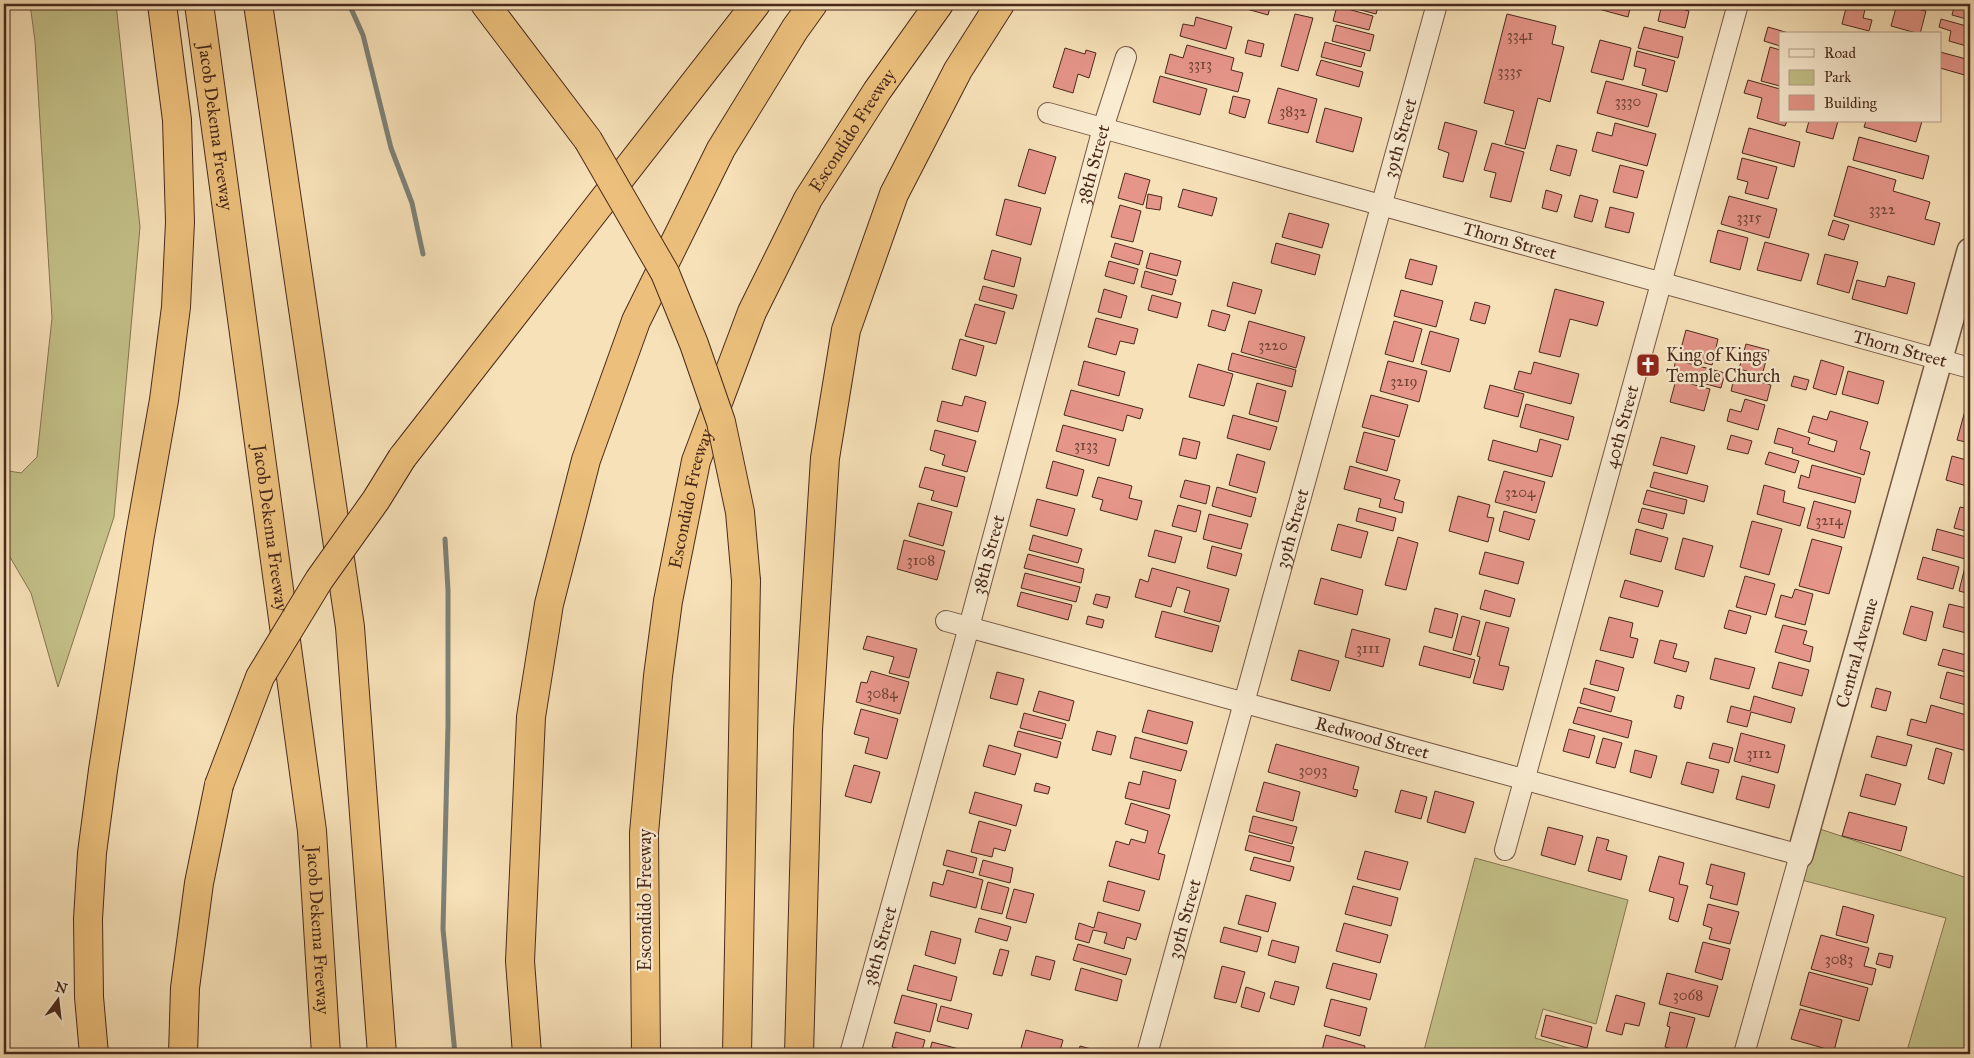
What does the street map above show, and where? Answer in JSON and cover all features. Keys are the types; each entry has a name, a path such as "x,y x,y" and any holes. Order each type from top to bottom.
{"highway":[{"path":"94,1054 89,997 88,919 92,853 104,760 164,400 176,307 180,222 177,120 162,4"},
{"name":"Jacob Dekema Freeway","path":"199,4 312,830 326,1054"},
{"path":"258,4 350,627 382,1054"},
{"path":"485,4 588,140 665,273 694,344 721,422 740,512 746,581 737,1054"},
{"path":"182,1054 185,988 199,883 219,785 260,677 319,580 376,500 402,458 756,4"},
{"path":"527,1054 520,961 531,717 549,604 586,460 636,321 721,149 795,29 813,4"},
{"name":"Escondido Freeway","path":"646,1054 644,833 658,676 668,601 696,461 752,312 808,199 878,91 939,4"},
{"path":"798,1054 808,730 825,458 846,330 894,194 958,70 1000,4"}],"street":[{"name":"39th Street","path":"1148,1054 1437,4"},
{"name":"40th Street","path":"1505,850 1738,4"},
{"name":"38th Street","path":"850,1054 970,628 1103,128 1126,57"},
{"name":"Thorn Street","path":"1048,113 1970,368"},
{"name":"Central Avenue","path":"1744,1054 1941,360 1970,251"},
{"name":"Redwood Street","path":"946,621 1800,855"}],"green space":[{"path":"30,4 116,4 140,227 114,517 58,687 31,593 4,547 4,461 9,471 21,473 37,457 52,318 35,41"},
{"path":"1808,825 1970,879 1970,1054 1906,1054 1946,918 1794,878"},
{"path":"1475,858 1628,900 1596,1024 1543,1009 1535,1038 1589,1054 1423,1054"}],"building":[{"path":"1237,4 1271,4 1268,15 1236,6"},
{"path":"1338,4 1379,4 1376,14"},
{"path":"1596,4 1631,4 1628,17 1595,8"},
{"path":"1662,4 1689,11 1685,28 1658,21"},
{"path":"1847,4 1866,5 1863,18 1872,20 1869,31 1842,24"},
{"path":"1897,4 1926,11 1921,32 1913,32 1891,26"},
{"path":"1955,4 1970,4 1970,20 1952,15"},
{"path":"1337,6 1373,16 1369,30 1333,21"},
{"path":"1295,14 1313,18 1298,71 1281,66"},
{"path":"1507,14 1556,26 1552,44 1564,47 1550,102 1538,98 1525,149 1505,144 1514,111 1484,103"},
{"path":"1196,17 1232,27 1226,49 1180,36 1183,24 1194,26"},
{"path":"1941,19 1970,27 1970,47 1949,41 1951,31 1939,27"},
{"path":"1336,25 1374,35 1370,51 1332,41"},
{"path":"1644,27 1683,37 1678,58 1638,48"},
{"path":"1768,27 1785,32 1779,32 1779,46 1764,41"},
{"path":"1248,40 1264,44 1261,57 1245,53"},
{"path":"1600,40 1631,48 1623,80 1591,72"},
{"path":"1325,42 1365,53 1361,67 1321,57"},
{"path":"1187,45 1234,58 1231,70 1243,73 1238,92 1165,73 1170,54 1183,58"},
{"path":"1770,47 1779,50 1779,86 1761,81"},
{"path":"1065,48 1085,54 1086,50 1096,53 1089,78 1078,74 1073,93 1053,87"},
{"path":"1637,51 1675,61 1667,92 1642,85 1646,69 1634,66"},
{"path":"1942,53 1970,60 1968,76 1942,69"},
{"path":"1321,60 1363,72 1359,87 1316,75"},
{"path":"1160,76 1207,89 1200,115 1153,102"},
{"path":"1748,80 1779,89 1779,122 1787,122 1785,126 1757,118 1762,98 1744,93"},
{"path":"1606,81 1657,94 1648,127 1597,113"},
{"path":"1278,88 1317,99 1308,133 1268,123"},
{"path":"1233,96 1250,100 1245,118 1229,113"},
{"path":"1325,108 1362,118 1353,152 1316,142"},
{"path":"1445,122 1477,131 1463,182 1443,177 1449,153 1438,149"},
{"path":"1809,122 1838,122 1833,139 1806,132"},
{"path":"1866,122 1922,122 1916,142 1864,127"},
{"path":"1615,123 1656,134 1647,166 1592,151 1597,132 1612,136"},
{"path":"1749,128 1800,142 1794,167 1742,153"},
{"path":"1859,137 1929,156 1923,179 1853,160"},
{"path":"1492,143 1524,152 1511,202 1490,197 1496,173 1484,170"},
{"path":"1557,145 1577,150 1570,176 1550,170"},
{"path":"1029,149 1056,157 1045,194 1018,186"},
{"path":"1742,158 1777,167 1768,199 1745,193 1748,182 1737,179"},
{"path":"1620,165 1644,171 1637,198 1613,192"},
{"path":"1848,166 1896,180 1893,191 1930,202 1925,219 1940,223 1934,245 1834,216"},
{"path":"4,173 8,173 8,208 4,208"},
{"path":"1125,173 1150,180 1143,205 1118,198"},
{"path":"1183,189 1217,198 1212,216 1178,207"},
{"path":"1546,190 1562,195 1557,212 1542,208"},
{"path":"1148,194 1162,197 1160,210 1146,208"},
{"path":"1580,195 1598,200 1592,222 1574,217"},
{"path":"1729,196 1777,209 1769,238 1721,224"},
{"path":"1005,199 1041,208 1031,245 996,235"},
{"path":"1120,205 1141,211 1133,242 1111,237"},
{"path":"1610,207 1634,213 1629,233 1605,227"},
{"path":"1289,213 1329,224 1322,248 1282,237"},
{"path":"1833,220 1849,225 1844,240 1828,235"},
{"path":"1718,230 1748,238 1740,270 1710,262"},
{"path":"1765,242 1809,254 1801,281 1757,270"},
{"path":"1115,243 1143,251 1139,265 1111,257"},
{"path":"1276,243 1320,255 1315,275 1271,263"},
{"path":"992,250 1021,258 1014,287 984,279"},
{"path":"1150,253 1181,261 1177,276 1146,268"},
{"path":"1825,254 1858,262 1849,293 1817,284"},
{"path":"1410,259 1437,266 1432,285 1405,278"},
{"path":"1109,261 1138,269 1134,284 1105,276"},
{"path":"1145,271 1176,280 1172,295 1141,287"},
{"path":"1888,276 1915,283 1907,314 1852,299 1857,280 1885,287"},
{"path":"1233,282 1262,290 1255,314 1227,306"},
{"path":"983,286 1017,295 1013,309 979,300"},
{"path":"1104,289 1127,296 1121,318 1098,312"},
{"path":"1555,289 1604,302 1597,326 1570,319 1560,357 1539,352"},
{"path":"1401,290 1443,301 1436,327 1394,316"},
{"path":"1152,295 1181,303 1177,318 1148,310"},
{"path":"1475,302 1490,306 1485,324 1470,320"},
{"path":"975,304 1005,312 996,344 965,336"},
{"path":"1212,310 1230,315 1225,331 1208,326"},
{"path":"1096,318 1138,329 1134,344 1120,341 1116,355 1088,347"},
{"path":"1249,321 1305,337 1296,368 1241,352"},
{"path":"1394,321 1422,329 1413,362 1385,354"},
{"path":"1686,330 1718,339 1712,365 1679,356"},
{"path":"1430,331 1459,339 1450,372 1421,364"},
{"path":"960,339 984,346 976,376 952,369"},
{"path":"1746,344 1769,350 1762,375 1739,369"},
{"path":"1232,353 1296,370 1292,387 1228,370"},
{"path":"1676,360 1725,373 1721,388 1672,375"},
{"path":"1821,360 1844,367 1836,395 1813,388"},
{"path":"1084,361 1125,372 1119,396 1078,385"},
{"path":"1388,361 1427,371 1419,402 1380,391"},
{"path":"1534,362 1579,374 1571,404 1514,389 1519,371 1531,374"},
{"path":"1198,364 1233,374 1224,406 1189,397"},
{"path":"1848,371 1884,381 1878,404 1842,394"},
{"path":"1735,375 1771,385 1767,401 1731,391"},
{"path":"1794,376 1809,380 1806,390 1791,386"},
{"path":"1676,380 1710,389 1704,411 1670,402"},
{"path":"1257,383 1286,391 1278,422 1249,414"},
{"path":"1490,385 1524,394 1518,417 1484,408"},
{"path":"1071,390 1143,409 1140,419 1127,415 1123,431 1064,415"},
{"path":"1371,395 1408,405 1399,437 1362,427"},
{"path":"965,396 986,402 978,432 937,421 942,401 962,406"},
{"path":"1745,399 1765,405 1758,430 1727,421 1730,409 1741,412"},
{"path":"1526,404 1574,417 1568,440 1520,427"},
{"path":"1966,407 1970,408 1970,443 1957,440"},
{"path":"1830,411 1868,422 1860,449 1870,452 1864,475 1792,453 1793,448 1774,443 1778,428 1810,438 1808,444 1834,452 1837,441 1808,432 1813,416 1827,420"},
{"path":"1233,415 1277,427 1270,450 1227,438"},
{"path":"1063,425 1116,439 1109,466 1056,451"},
{"path":"935,430 976,441 967,472 942,465 945,455 930,450"},
{"path":"1364,432 1395,440 1387,471 1356,462"},
{"path":"1731,435 1752,441 1748,454 1727,449"},
{"path":"1661,437 1695,446 1687,474 1653,465"},
{"path":"1183,438 1200,442 1196,459 1179,455"},
{"path":"1540,439 1561,445 1552,477 1488,460 1493,440 1537,452"},
{"path":"1769,452 1799,461 1795,473 1765,464"},
{"path":"1237,454 1265,462 1257,493 1229,485"},
{"path":"1952,456 1970,461 1970,487 1946,480"},
{"path":"1053,461 1084,470 1077,496 1046,488"},
{"path":"1812,465 1861,478 1855,503 1798,488 1801,475 1809,478"},
{"path":"1350,466 1400,480 1394,499 1404,502 1402,513 1379,507 1381,499 1344,489"},
{"path":"925,467 965,477 957,507 931,500 934,491 919,487"},
{"path":"1504,471 1545,482 1536,513 1495,502"},
{"path":"1654,472 1708,486 1704,502 1650,487"},
{"path":"1098,477 1132,486 1129,498 1142,501 1137,520 1100,510 1103,500 1092,497"},
{"path":"1185,480 1210,486 1206,504 1180,497"},
{"path":"1764,485 1785,491 1783,502 1805,508 1800,526 1757,514"},
{"path":"1217,487 1256,498 1251,517 1212,506"},
{"path":"1647,490 1687,500 1684,514 1643,504"},
{"path":"1458,496 1490,505 1487,517 1494,518 1488,542 1449,531"},
{"path":"1037,499 1075,509 1067,536 1030,526"},
{"path":"1814,501 1851,511 1844,538 1807,528"},
{"path":"918,503 952,512 943,546 909,536"},
{"path":"1178,505 1201,511 1196,532 1172,526"},
{"path":"1960,507 1970,509 1970,532 1954,528"},
{"path":"1359,508 1396,518 1393,531 1356,521"},
{"path":"1642,508 1667,514 1663,529 1638,522"},
{"path":"1504,511 1535,520 1529,540 1499,531"},
{"path":"1209,514 1248,524 1241,549 1203,539"},
{"path":"1752,521 1782,529 1769,575 1740,567"},
{"path":"1338,524 1368,532 1361,558 1331,550"},
{"path":"1636,529 1668,538 1661,562 1630,554"},
{"path":"1937,529 1970,538 1969,560 1932,550"},
{"path":"1155,530 1182,537 1175,563 1148,556"},
{"path":"1033,535 1082,549 1078,563 1029,550"},
{"path":"1398,537 1418,543 1406,590 1385,585"},
{"path":"1683,538 1713,546 1704,577 1675,569"},
{"path":"1812,539 1842,547 1829,594 1799,586"},
{"path":"904,540 945,551 937,580 897,569"},
{"path":"1212,546 1242,554 1236,576 1207,568"},
{"path":"1485,552 1524,562 1518,584 1479,574"},
{"path":"1028,554 1084,569 1081,583 1024,568"},
{"path":"1923,557 1959,567 1953,589 1917,579"},
{"path":"1965,567 1970,569 1970,594 1959,591"},
{"path":"1152,568 1229,589 1220,622 1184,612 1190,591 1177,587 1171,607 1135,597 1140,579 1148,582"},
{"path":"1025,573 1080,587 1076,602 1021,588"},
{"path":"1745,576 1775,584 1766,615 1736,607"},
{"path":"1321,578 1363,590 1357,615 1314,604"},
{"path":"1625,580 1663,591 1658,607 1620,597"},
{"path":"1795,589 1813,594 1805,625 1775,617 1781,595 1792,598"},
{"path":"1485,590 1515,599 1510,617 1480,609"},
{"path":"1021,592 1072,605 1068,620 1017,606"},
{"path":"1096,594 1110,597 1107,608 1093,604"},
{"path":"1949,604 1970,609 1970,634 1943,627"},
{"path":"1911,606 1933,612 1926,641 1903,634"},
{"path":"1435,608 1458,614 1452,638 1429,632"},
{"path":"1729,610 1751,616 1746,634 1724,628"},
{"path":"1162,611 1219,626 1212,652 1155,637"},
{"path":"1088,616 1104,620 1102,628 1086,624"},
{"path":"1462,616 1480,621 1471,655 1453,650"},
{"path":"1609,617 1633,623 1630,637 1638,639 1633,658 1600,650"},
{"path":"1486,622 1509,628 1499,665 1509,667 1503,690 1473,683 1480,657 1477,656"},
{"path":"1783,625 1807,631 1803,644 1813,647 1810,662 1775,652"},
{"path":"1352,629 1390,639 1383,667 1345,657"},
{"path":"867,636 917,649 909,678 889,673 894,657 863,649"},
{"path":"1660,640 1677,644 1673,658 1689,662 1686,672 1654,663"},
{"path":"1424,646 1475,660 1470,678 1419,665"},
{"path":"1943,649 1970,656 1970,673 1938,665"},
{"path":"1299,650 1339,661 1330,691 1291,680"},
{"path":"1715,658 1755,668 1749,689 1710,679"},
{"path":"1596,660 1624,668 1618,691 1590,684"},
{"path":"1779,662 1809,670 1802,696 1772,688"},
{"path":"871,671 909,682 900,714 856,702 861,682 867,683"},
{"path":"997,672 1024,679 1017,705 990,698"},
{"path":"1947,672 1970,678 1970,706 1940,698"},
{"path":"1584,688 1615,697 1611,712 1580,703"},
{"path":"1876,688 1891,692 1886,711 1871,707"},
{"path":"1039,691 1074,701 1069,721 1033,711"},
{"path":"1677,695 1684,697 1681,709 1674,707"},
{"path":"1754,696 1795,708 1791,723 1751,712 1747,727 1727,722 1731,706 1750,711"},
{"path":"1931,705 1970,716 1970,739 1967,751 1907,735 1911,719 1926,723"},
{"path":"1578,707 1632,721 1628,738 1573,723"},
{"path":"861,709 898,719 887,759 865,753 869,738 854,734"},
{"path":"1148,710 1193,722 1187,744 1142,732"},
{"path":"1024,713 1066,724 1062,739 1020,728"},
{"path":"1569,729 1595,736 1589,758 1563,751"},
{"path":"1018,731 1061,742 1057,758 1014,746"},
{"path":"1097,731 1116,736 1111,755 1092,750"},
{"path":"1741,733 1785,745 1778,773 1734,761"},
{"path":"1877,736 1912,745 1906,766 1871,757"},
{"path":"1135,737 1187,751 1181,771 1130,758"},
{"path":"1603,738 1622,743 1615,768 1596,763"},
{"path":"1713,743 1733,748 1729,763 1709,758"},
{"path":"1276,744 1359,767 1353,789 1358,790 1356,797 1268,772"},
{"path":"989,745 1021,754 1015,775 983,766"},
{"path":"1936,748 1952,753 1944,784 1928,779"},
{"path":"1635,750 1657,756 1651,778 1630,772"},
{"path":"1687,762 1719,770 1713,793 1681,784"},
{"path":"854,765 880,772 871,803 845,796"},
{"path":"1143,771 1176,780 1169,809 1125,798 1129,782 1140,785"},
{"path":"1866,774 1901,784 1895,805 1860,796"},
{"path":"1742,776 1775,785 1769,808 1736,799"},
{"path":"1264,782 1300,792 1293,821 1256,811"},
{"path":"1036,783 1050,787 1048,794 1034,791"},
{"path":"1401,790 1427,797 1421,819 1395,812"},
{"path":"1435,791 1474,802 1465,833 1427,822"},
{"path":"975,792 1022,805 1016,826 969,813"},
{"path":"1131,803 1170,815 1158,853 1165,855 1159,880 1109,866 1116,841 1129,845 1131,839 1145,843 1148,831 1125,824"},
{"path":"1849,812 1907,827 1901,851 1842,836"},
{"path":"1253,816 1297,827 1292,844 1249,832"},
{"path":"979,821 1011,830 1005,851 994,848 992,857 971,852"},
{"path":"1548,827 1583,836 1575,865 1541,855"},
{"path":"1249,835 1294,847 1290,862 1245,850"},
{"path":"1597,837 1609,840 1606,850 1627,856 1621,880 1588,871"},
{"path":"947,850 977,858 973,873 943,865"},
{"path":"1365,851 1408,862 1400,890 1357,879"},
{"path":"1659,856 1684,863 1679,884 1688,886 1678,922 1669,919 1674,898 1649,891"},
{"path":"1254,857 1294,867 1290,881 1250,870"},
{"path":"983,860 1013,868 1010,883 979,875"},
{"path":"1711,864 1745,873 1737,905 1710,898 1713,886 1706,884"},
{"path":"947,870 983,880 976,908 930,896 933,882 943,885"},
{"path":"1108,881 1145,891 1139,911 1103,901"},
{"path":"988,882 1009,888 1002,914 981,909"},
{"path":"1353,886 1398,898 1391,926 1345,914"},
{"path":"1014,889 1034,894 1026,923 1006,918"},
{"path":"1246,895 1276,903 1268,932 1238,924"},
{"path":"1708,904 1739,912 1730,944 1709,939 1712,928 1703,925"},
{"path":"1843,906 1874,915 1867,943 1836,935"},
{"path":"1098,912 1141,924 1136,940 1127,937 1124,949 1104,943 1107,933 1093,930 1089,943 1075,939 1079,923 1094,928"},
{"path":"979,918 1011,927 1007,941 975,932"},
{"path":"1344,923 1388,935 1380,963 1336,951"},
{"path":"1224,927 1261,937 1257,952 1220,942"},
{"path":"931,931 961,939 955,964 925,955"},
{"path":"1821,935 1869,948 1864,966 1876,969 1872,985 1811,969"},
{"path":"1272,940 1299,947 1295,963 1268,955"},
{"path":"1703,942 1730,949 1722,980 1695,972"},
{"path":"1078,944 1131,959 1126,975 1073,960"},
{"path":"1000,949 1009,951 1002,976 993,974"},
{"path":"1879,953 1893,956 1890,968 1876,964"},
{"path":"1036,956 1055,961 1050,980 1031,975"},
{"path":"1333,963 1377,974 1370,1000 1326,988"},
{"path":"914,965 957,977 951,1001 907,990"},
{"path":"1222,966 1245,972 1236,1003 1214,998"},
{"path":"1081,968 1122,980 1117,1001 1075,990"},
{"path":"1809,972 1868,988 1859,1021 1800,1005"},
{"path":"1667,973 1718,986 1709,1017 1659,1004"},
{"path":"1275,981 1299,987 1294,1005 1270,998"},
{"path":"1246,987 1265,993 1259,1012 1241,1007"},
{"path":"902,995 937,1004 930,1032 894,1023"},
{"path":"1616,995 1645,1003 1639,1026 1625,1023 1622,1035 1606,1031"},
{"path":"1331,999 1367,1008 1360,1036 1324,1026"},
{"path":"941,1006 972,1014 968,1029 937,1021"},
{"path":"1800,1009 1842,1020 1834,1051 1791,1039"},
{"path":"1670,1012 1695,1018 1685,1053 1665,1047 1670,1027 1667,1026"},
{"path":"1546,1015 1592,1027 1587,1048 1541,1036"},
{"path":"1026,1030 1063,1040 1059,1054 1032,1054 1032,1051 1021,1048"},
{"path":"896,1032 925,1040 921,1054 892,1047"},
{"path":"1326,1035 1365,1046 1363,1054 1321,1054"},
{"path":"932,1042 963,1050 961,1054 929,1054"},
{"path":"1080,1046 1106,1053 1106,1054 1078,1054"},
{"path":"1804,1049 1818,1053 1818,1054 1803,1054"}],"waterway":[{"path":"349,4 363,35 391,148 412,203 423,254"},
{"path":"445,539 448,590 448,725 443,929 455,1054"}],"place":[{"name":"King of Kings Temple Church","path":"1648,365"}]}
